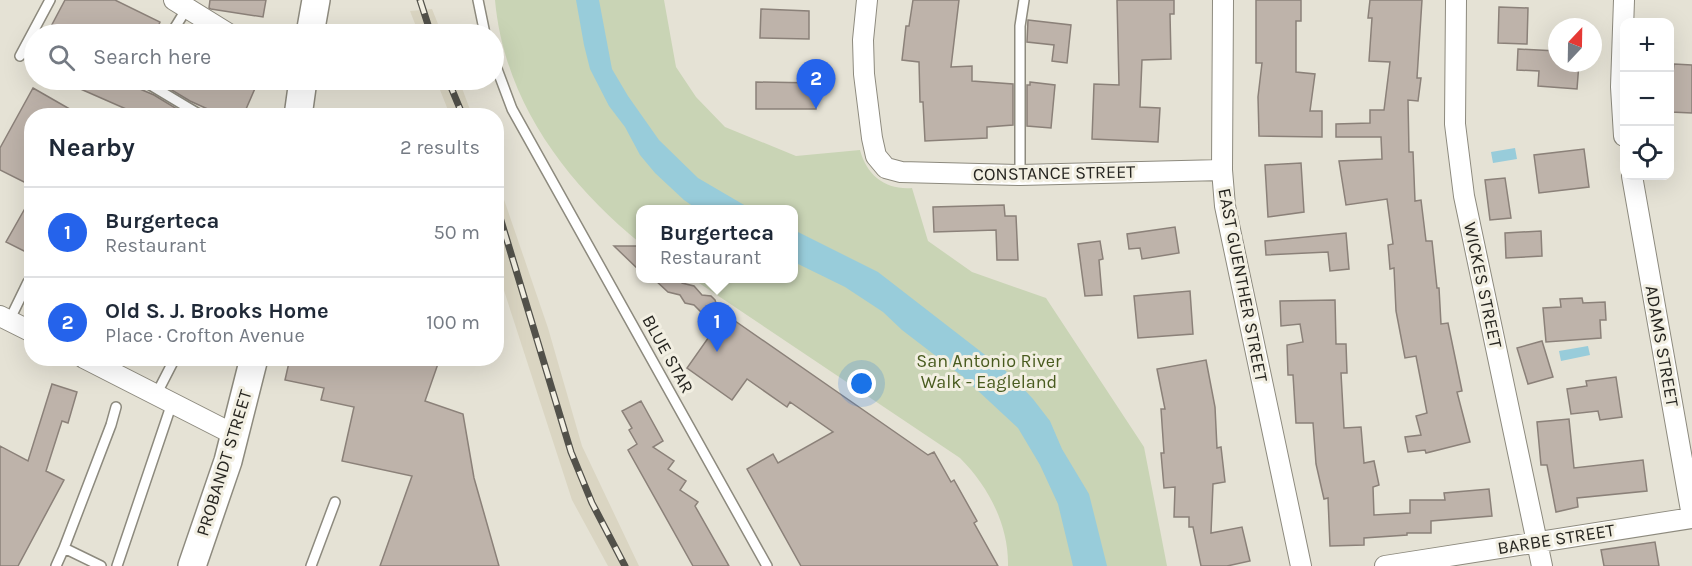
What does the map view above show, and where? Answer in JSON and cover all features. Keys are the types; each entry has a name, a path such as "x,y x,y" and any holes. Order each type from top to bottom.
{"main road":[{"path":"312,24 316,0"},
{"path":"299,108 302,90"},
{"name":"PROBANDT STREET","path":"192,566 235,435 252,366"}],"street":[{"name":"CONSTANCE STREET","path":"867,0 863,40 864,74 876,156 886,168 902,172 1020,175 1222,170"},
{"name":"EAST GUENTHER STREET","path":"1223,0 1222,170 1225,206 1300,566"},
{"name":"WICKES STREET","path":"1456,0 1455,124 1459,165 1542,566"},
{"path":"1623,126 1621,87 1624,0"},
{"path":"181,4 214,24"},
{"name":"ADAMS STREET","path":"1633,180 1692,517"},
{"path":"5,319 24,328"},
{"path":"100,366 235,435"},
{"name":"BARBE STREET","path":"1385,566 1692,517"}],"lane":[{"path":"37,24 50,0"},
{"path":"478,0 483,24"},
{"path":"1020,175 1020,26 1024,0"},
{"path":"174,24 181,4"},
{"path":"20,56 24,49"},
{"name":"BLUE STAR","path":"504,88 512,109 767,566"},
{"path":"159,90 189,108"},
{"path":"5,319 24,288"},
{"path":"117,566 173,366"},
{"path":"56,566 116,407"},
{"path":"311,566 335,502"},
{"path":"64,548 101,566"}],"shaded area":[{"path":"432,9 438,24 415,24 410,11"},
{"path":"440,90 463,90 469,108 447,108"},
{"path":"504,199 548,328 582,446 639,566 608,566 572,500 504,291"}],"green space":[{"name":"San Antonio River Walk - Eagleland","path":"495,0 664,0 676,67 696,97 725,127 796,156 860,150 867,167 879,180 894,187 912,188 928,241 972,272 1046,298 1144,447 1167,566 1008,566 1005,536 995,507 979,481 960,458 699,283 798,283 798,205 636,205 636,239 587,193 543,136 525,105 511,72 504,48 504,24 499,24"}],"water":[{"path":"576,0 599,0 612,69 659,140 698,178 744,205 691,205 655,173 640,155 625,127 609,106 590,69"},
{"path":"1515,148 1517,159 1493,163 1491,152"},
{"path":"798,232 878,272 1011,375 1050,421 1062,449 1089,494 1107,566 1073,566 1058,504 1040,465 1018,428 962,376 902,330 883,312 845,287 798,264"},
{"path":"1588,346 1590,355 1561,361 1559,351"}],"building":[{"path":"65,0 115,0 160,22 159,24 52,24"},
{"path":"210,0 266,0 263,17 211,9 209,8"},
{"path":"913,0 959,0 951,67 972,66 972,81 1013,84 1013,125 987,127 987,138 925,141 923,102 920,102 919,62 902,60 906,26 909,26"},
{"path":"1117,0 1174,0 1174,14 1170,14 1171,59 1142,60 1140,107 1160,108 1158,142 1092,139 1094,84 1119,85"},
{"path":"1256,0 1301,0 1301,21 1296,21 1296,72 1315,74 1310,111 1322,111 1322,137 1259,136 1258,97 1262,63 1256,63"},
{"path":"1370,0 1422,0 1417,78 1421,78 1418,101 1408,100 1409,152 1413,152 1415,201 1421,200 1426,241 1432,241 1437,288 1439,288 1441,324 1448,323 1462,391 1457,392 1470,442 1426,453 1425,450 1408,452 1405,437 1421,435 1416,416 1427,413 1416,356 1405,358 1396,311 1394,268 1390,269 1388,245 1393,244 1387,199 1346,205 1339,161 1382,159 1381,137 1336,137 1336,124 1370,123 1370,110 1384,110 1390,62 1369,61 1372,18 1368,18"},
{"path":"1499,7 1528,8 1527,44 1498,43"},
{"path":"761,9 809,11 809,39 760,38"},
{"path":"1028,20 1071,25 1067,63 1052,61 1054,45 1027,42"},
{"path":"1518,49 1548,51 1548,72 1578,72 1577,89 1538,86 1539,71 1517,70"},
{"path":"1674,64 1692,65 1692,113 1674,112"},
{"path":"756,82 816,83 816,109 756,109"},
{"path":"1030,82 1055,85 1051,128 1027,126 1027,85 1030,85"},
{"path":"32,90 36,90 68,108 24,108 24,182 0,170 0,148"},
{"path":"83,90 142,90 175,108 124,108"},
{"path":"172,90 254,90 246,108 205,108"},
{"path":"1584,149 1589,187 1539,193 1534,155"},
{"path":"1301,163 1304,212 1268,217 1265,165"},
{"path":"1505,178 1511,218 1490,220 1485,180"},
{"path":"1004,205 1005,216 1016,216 1018,260 997,260 996,230 934,232 933,207"},
{"path":"24,210 24,251 6,242"},
{"path":"1175,227 1179,253 1142,259 1140,248 1129,249 1127,234"},
{"path":"1541,231 1542,256 1506,258 1505,233"},
{"path":"1346,233 1349,269 1330,271 1328,252 1266,255 1265,241"},
{"path":"1100,241 1103,259 1099,260 1102,295 1085,296 1078,244"},
{"path":"614,246 636,246 636,267"},
{"path":"658,283 682,283 694,286 702,295 711,296 715,300 721,318 702,313 694,305 685,303 680,295 668,292"},
{"path":"1190,291 1193,334 1138,338 1134,296"},
{"path":"1582,298 1583,303 1605,302 1606,320 1600,320 1601,338 1546,342 1543,308 1561,307 1560,299"},
{"path":"1335,300 1336,344 1346,344 1347,373 1341,373 1344,428 1361,427 1364,463 1374,461 1379,485 1373,487 1374,515 1410,513 1410,500 1445,500 1444,493 1489,489 1492,516 1431,521 1431,533 1364,538 1364,545 1330,546 1328,498 1324,499 1316,464 1313,423 1296,423 1293,375 1288,375 1287,345 1303,342 1300,324 1281,326 1280,301"},
{"path":"725,314 928,455 934,452 951,482 954,480 977,521 974,523 998,566 801,566 747,469 773,454 778,463 833,432 790,402 787,407 747,379 732,400 687,368"},
{"path":"1542,341 1553,377 1528,384 1517,348"},
{"path":"1206,360 1215,407 1217,448 1221,447 1225,482 1213,484 1211,533 1242,527 1250,561 1227,566 1201,566 1193,527 1189,527 1189,517 1174,517 1175,487 1164,488 1161,409 1165,409 1157,369"},
{"path":"288,366 437,366 425,401 463,414 474,478 499,566 380,566 412,476 342,461 354,407 321,400 324,388 285,380"},
{"path":"1616,377 1622,417 1600,420 1598,411 1571,414 1567,389 1587,386 1586,381"},
{"path":"52,384 77,392 68,423 62,421 46,471 64,480 18,566 0,566 0,446 28,461"},
{"path":"641,401 663,441 653,447 674,461 668,469 686,481 680,490 698,502 695,506 729,566 693,566 628,450 637,444 629,430 632,428 622,411"},
{"path":"1569,419 1574,468 1643,460 1647,491 1577,498 1578,507 1556,512 1547,465 1541,465 1537,422"},
{"path":"1655,542 1659,566 1604,566 1601,550"}],"railway":[{"path":"420,0 428,24"},
{"path":"452,90 460,108"},
{"path":"504,230 571,452 592,503 625,566"}],"place":[{"name":"Old S. J. Brooks Home","path":"816,109"},
{"name":"Burgerteca","path":"717,352"}]}
